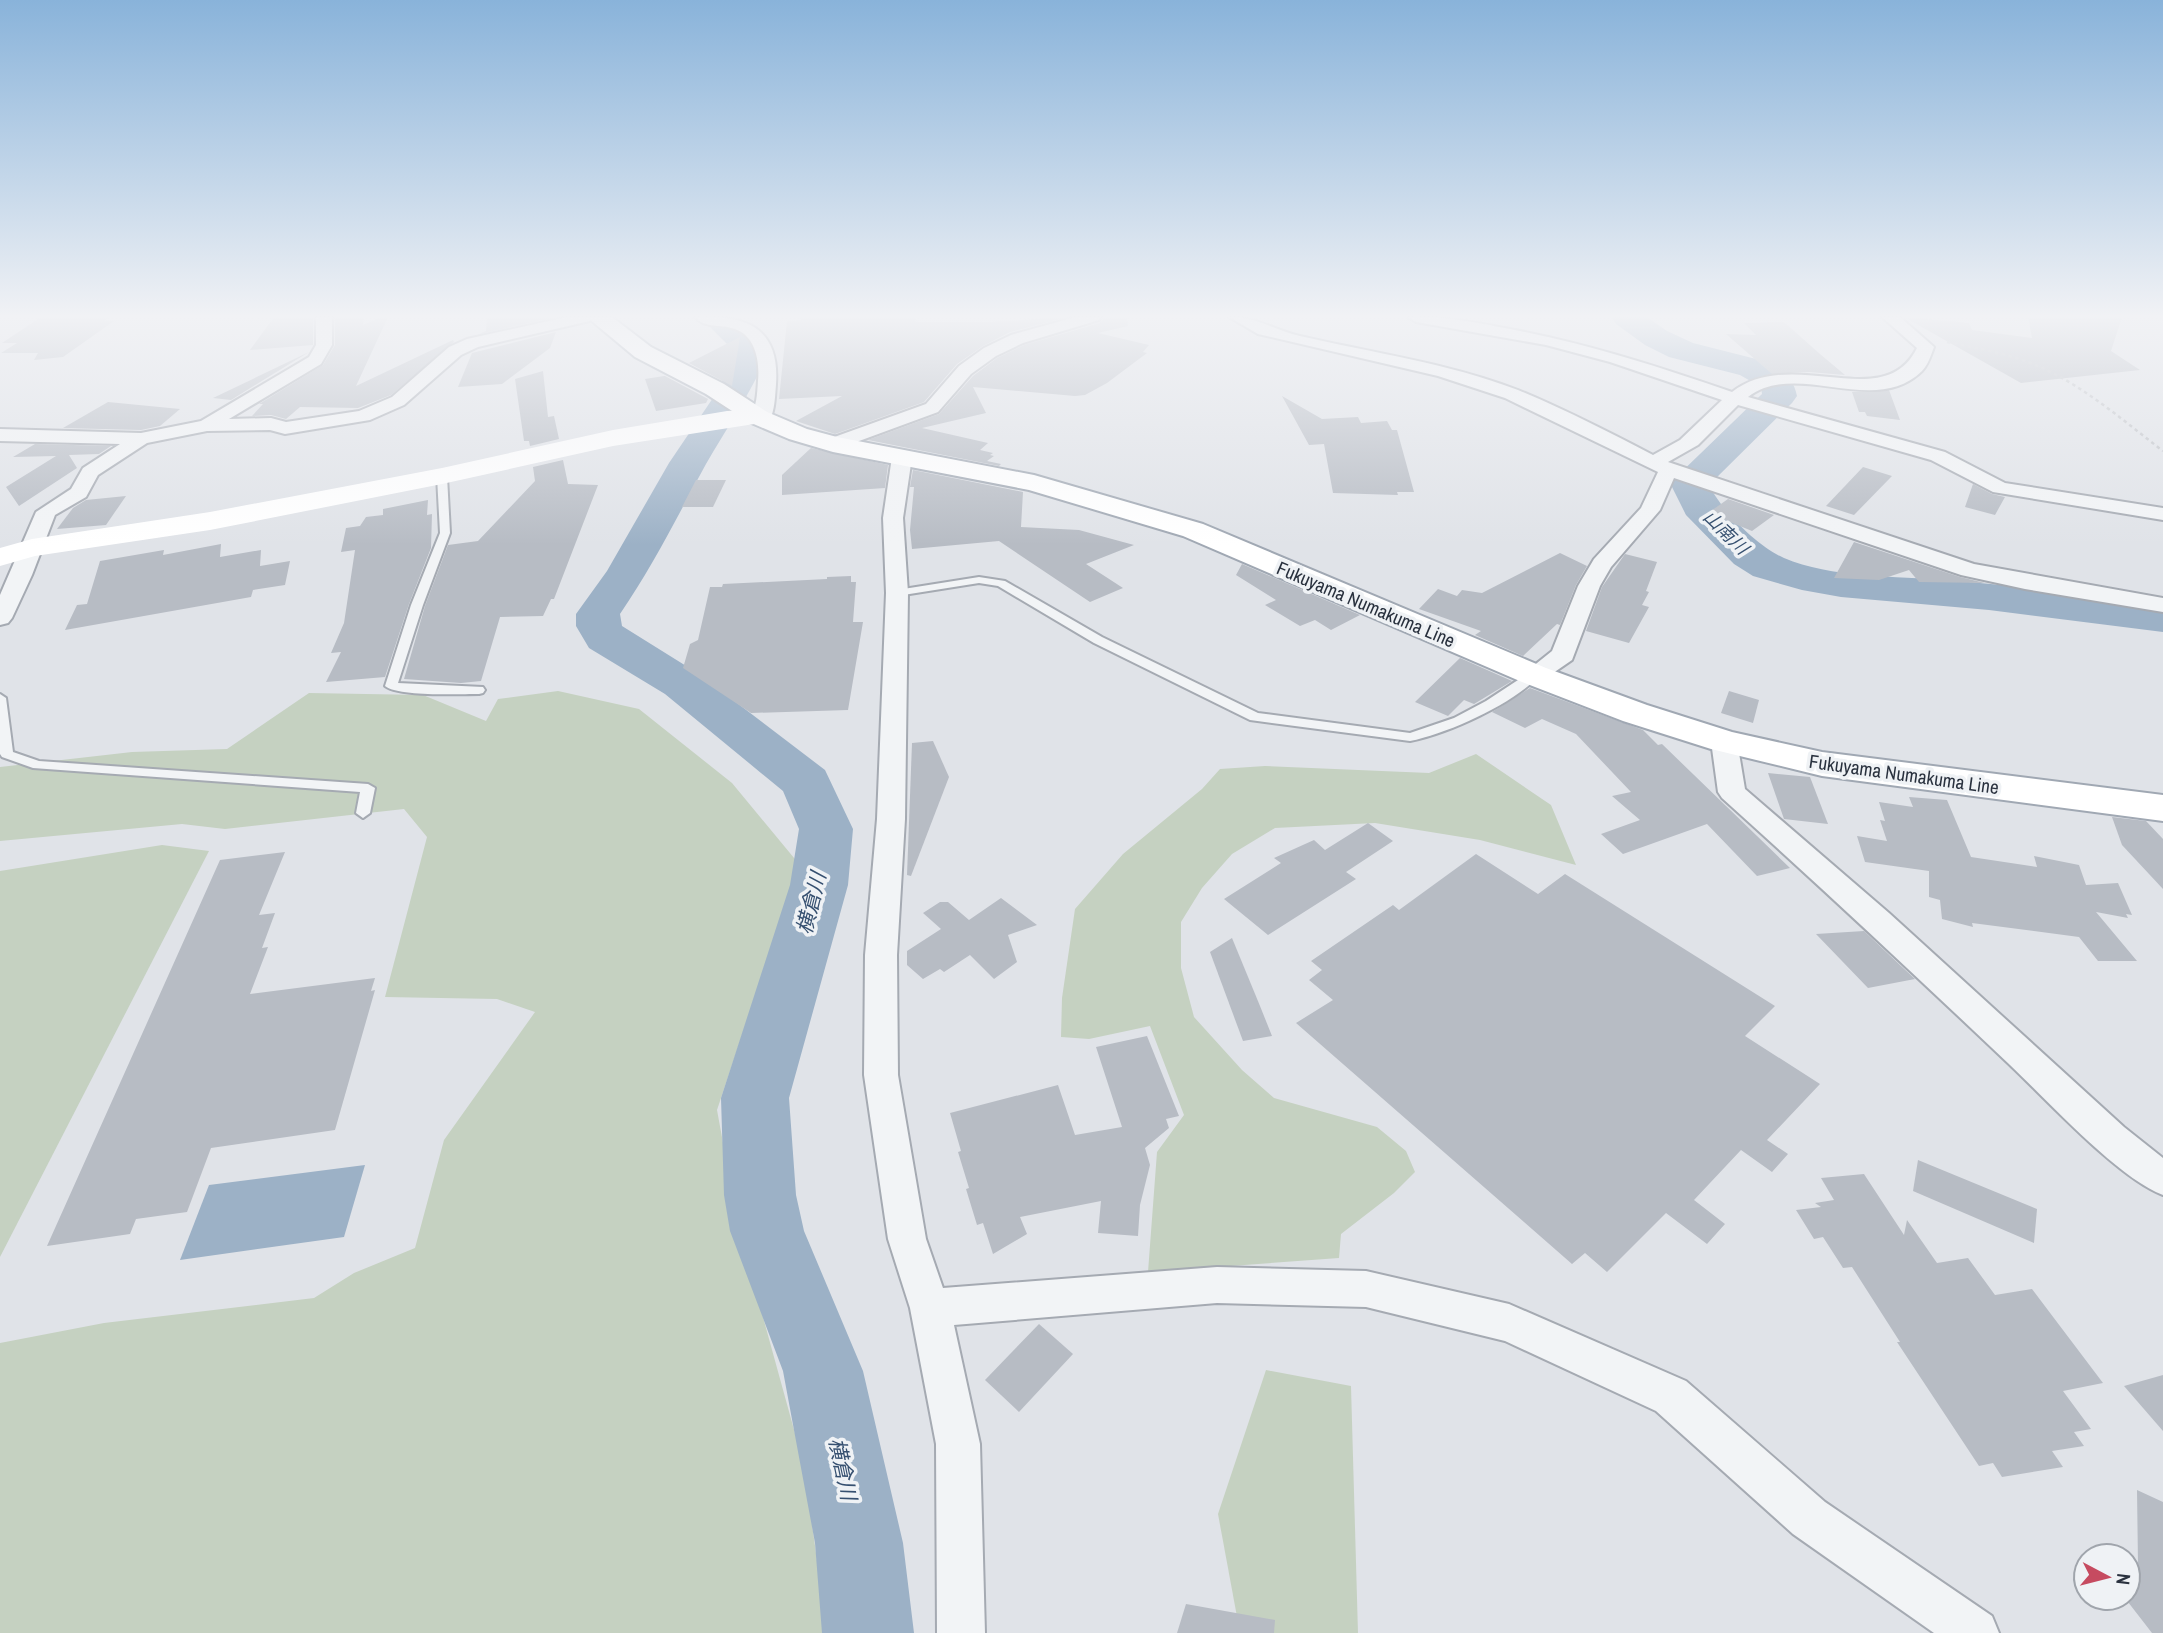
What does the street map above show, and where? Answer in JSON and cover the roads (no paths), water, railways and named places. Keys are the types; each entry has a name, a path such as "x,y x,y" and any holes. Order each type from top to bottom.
{"main road":[{"name":"Fukuyama Numakuma Line","path":"718,393 733,416 833,444 1034,483 1193,530 1534,675 1635,713 1724,741 1822,764 2163,808"},
{"path":"0,557 32,548 210,521 733,416"}],"street":[{"path":"207,425 258,393"},
{"path":"0,435 141,439 207,425 271,424 285,428 363,416 398,401 407,393"},
{"path":"733,416 762,417 765,393"},
{"path":"833,444 932,408 945,393"},
{"path":"1509,393 1663,467 1879,542 1969,570 2163,605"},
{"path":"1718,393 1938,456 2000,488 2163,514"},
{"path":"1663,467 1742,393"},
{"path":"0,618 46,512 79,494 90,472 141,439"},
{"path":"902,457 893,518 897,593 891,819 881,955 881,1075 907,1239 930,1308 958,1444 961,1633"},
{"path":"1534,675 1563,655 1589,586 1601,564 1650,510 1667,473 1663,467"},
{"path":"1724,741 1732,792 1888,930 2111,1138 2163,1179"},
{"path":"930,1308 1216,1285 1367,1289 1509,1323 1671,1396 1809,1518 1975,1633"}],"lane":[{"path":"442,476 445,533 416,605 391,686 479,690"},
{"path":"897,593 979,580 1001,583 1098,640 1255,717 1410,737 1430,734 1506,695 1534,675"},
{"path":"0,698 7,754 37,765 368,788 363,813"}],"water":[{"path":"365,1165 344,1237 180,1260 209,1185"}],"waterway":[{"name":"横倉川","path":"733,393 688,463 627,573 598,614 599,626 605,638 682,684 806,782 826,829 819,885 755,1098 760,1195 767,1231 823,1371 859,1543 868,1633"},
{"name":"山南川","path":"1779,393 1780,396 1689,483 1700,507 1749,555 1768,567 1841,584 1989,597 2163,618"}]}
